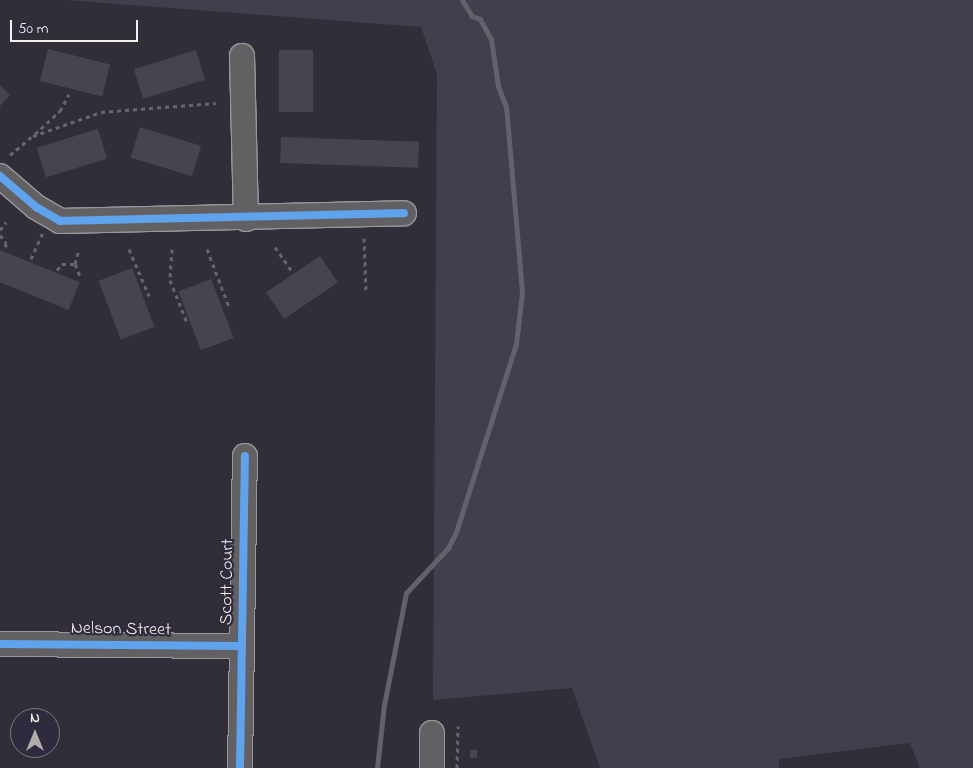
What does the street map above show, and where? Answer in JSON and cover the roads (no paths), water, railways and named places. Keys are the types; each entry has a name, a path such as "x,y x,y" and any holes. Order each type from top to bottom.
{"street":[{"path":"242,56 246,219"},
{"path":"0,176 44,213 60,221 246,219 404,213"},
{"name":"Scott Court","path":"240,768 245,456"},
{"name":"Nelson Street","path":"0,644 242,646"},
{"path":"432,733 432,768"}],"waterway":[{"path":"377,768 384,705 406,593 448,548 456,532 516,344 522,292 506,107 498,86 491,39 480,19 472,16 462,0"}]}
